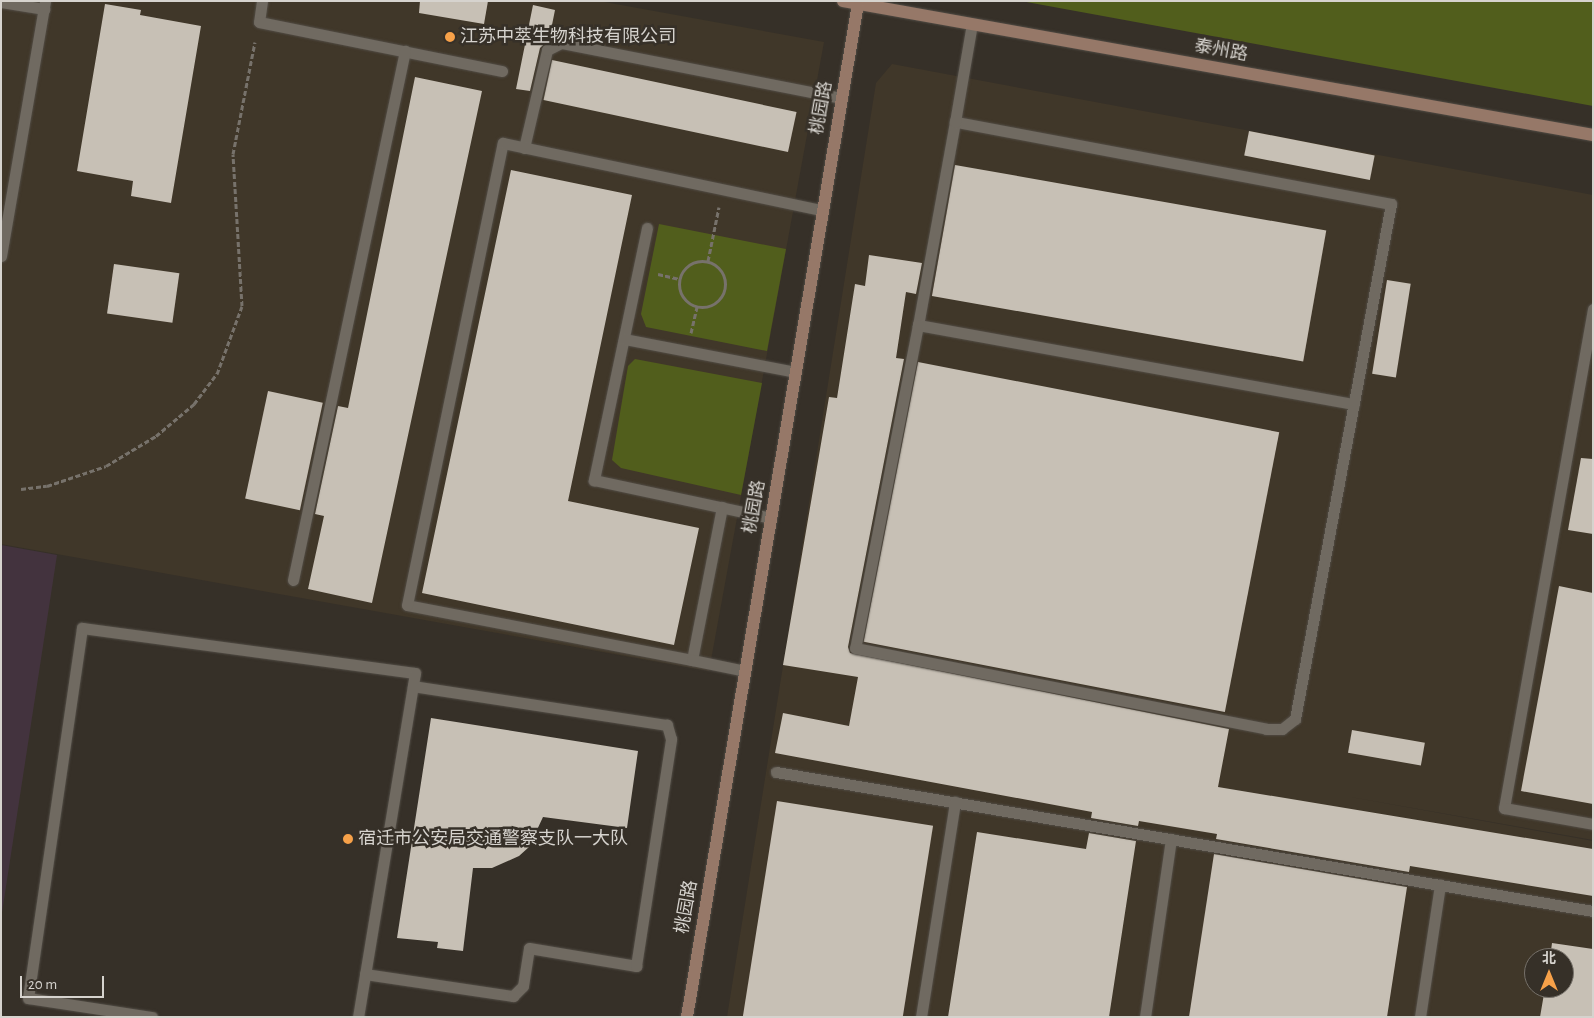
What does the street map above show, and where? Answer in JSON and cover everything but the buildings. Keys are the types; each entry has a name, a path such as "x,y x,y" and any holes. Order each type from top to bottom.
{"street":[{"name":"泰州路","path":"843,1 1593,134"},
{"name":"桃园路","path":"687,1017 858,4"}],"lane":[{"path":"262,1 259,22 502,71"},
{"path":"1,2 45,5 1,256"},
{"path":"955,122 1391,204 1295,719 1282,729 1266,729 855,648 918,325 972,24"},
{"path":"524,148 547,50 561,43 842,98"},
{"path":"293,580 406,51"},
{"path":"745,670 407,605 503,143 822,210"},
{"path":"647,228 594,480 771,518"},
{"path":"1593,309 1590,344 1504,808 1593,824"},
{"path":"918,325 1354,404"},
{"path":"624,339 795,372"},
{"path":"692,660 722,508"},
{"path":"152,1017 28,998 82,628 415,673 358,1017"},
{"path":"365,974 512,996 523,986 529,948 636,966 671,739 666,724 413,686"},
{"path":"776,772 1593,910"},
{"path":"921,1017 955,802"},
{"path":"1145,1017 1171,839"},
{"path":"1420,1017 1440,884"}],"path":[{"path":"21,489 47,486 106,466 156,436 194,404 217,374 242,306 233,154 259,22"},
{"path":"708,261 722,189"},
{"path":"708,261 724,275 725,291 712,305 697,307 681,294 679,279 692,263 708,261"},
{"path":"687,351 697,307"}],"shaded area":[{"path":"1,1 599,1 824,42 709,671 1,544"},
{"path":"892,64 1593,195 1593,840 1345,796 1593,841 1593,1017 727,1017 876,83"},
{"path":"1,545 57,555 1,919"}],"green space":[{"path":"1021,1 1593,1 1593,106"},
{"path":"659,224 786,249 767,351 646,327 641,314"},
{"path":"635,359 762,383 741,495 621,468 612,460 628,366"}],"place":[{"name":"江苏中萃生物科技有限公司","path":"450,37"},
{"name":"宿迁市公安局交通警察支队一大队","path":"348,839"}]}
